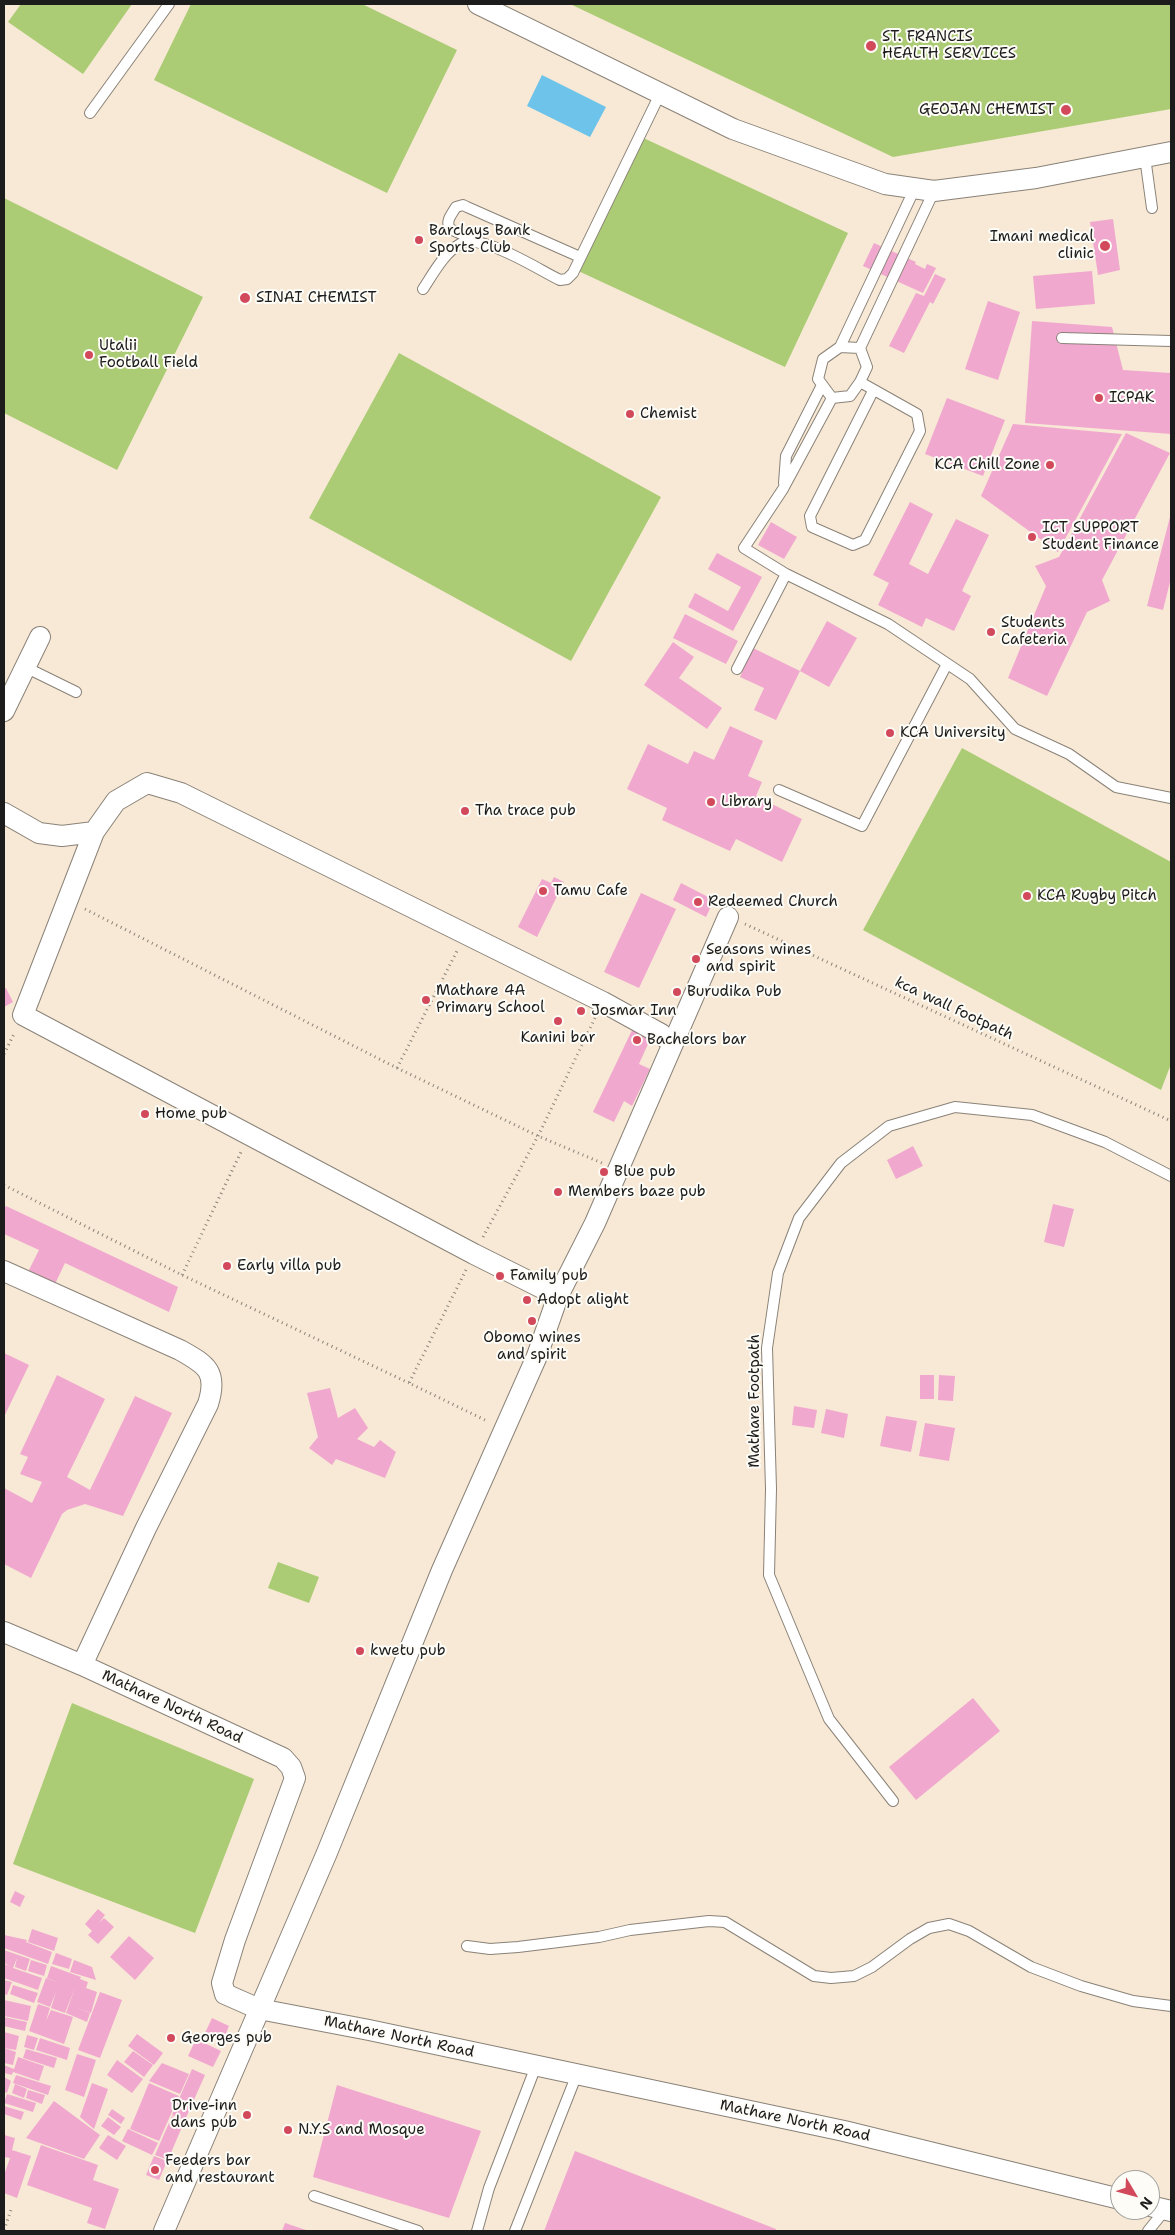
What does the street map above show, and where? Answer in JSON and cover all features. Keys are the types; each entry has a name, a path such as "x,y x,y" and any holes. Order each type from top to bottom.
{"street":[{"path":"478,4 733,129 885,184 924,189 1036,178 1171,152"},
{"path":"4,710 40,637"},
{"path":"558,1296 474,1254 23,1016 94,832 116,801 147,783 181,793 603,1002 661,1034 672,1043"},
{"path":"4,813 39,832 62,836 94,832"},
{"path":"164,2231 326,1855 442,1570 537,1356 558,1296 595,1223 728,917"},
{"path":"4,1271 180,1350 206,1366 212,1377 213,1388 208,1404 146,1528 82,1665"},
{"name":"Mathare North Road","path":"4,1632 82,1665 282,1758 291,1767 295,1778 235,1940 222,1983 225,1994 259,2009 369,2030 844,2131 1110,2197"}],"lane":[{"path":"90,113 168,4"},
{"path":"580,257 467,207 456,206 448,221 450,229 475,240 490,244 560,280 567,279 573,273 660,94"},
{"path":"1145,157 1152,208"},
{"path":"832,398 818,379 823,359 840,346 924,189"},
{"path":"832,398 850,396 860,382 867,367 860,348 924,189"},
{"path":"423,289 453,249 462,243 475,240"},
{"path":"1062,338 1171,341"},
{"path":"840,346 860,348"},
{"path":"860,382 917,414 920,431 865,540 854,545 812,528 810,516 873,391"},
{"path":"783,488 786,456 822,385"},
{"path":"832,398 783,488 744,548 786,574 888,624 948,664 970,679 1015,729 1069,754 1116,786 1171,798"},
{"path":"737,669 786,574"},
{"path":"778,790 862,826 948,664"},
{"path":"25,667 76,692"},
{"name":"Mathare Footpath","path":"893,1801 829,1719 769,1575 771,1489 767,1348 778,1272 799,1218 840,1163 889,1126 956,1106 1032,1115 1105,1142 1171,1176"},
{"path":"467,1946 490,1949 518,1947 599,1937 630,1930 709,1921 725,1922 814,1976 831,1978 854,1976 872,1967 910,1939 929,1928 949,1924 969,1931 1031,1967 1081,1986 1133,2001 1171,2006"},
{"path":"477,2231 489,2188 536,2066"},
{"path":"515,2231 577,2074"},
{"path":"314,2196 418,2231"},
{"path":"1148,2231 1162,2209"}],"path":[{"path":"69,900 397,1068 538,1136 579,1152 616,1171"},
{"name":"kca wall footpath","path":"728,917 1171,1121"},
{"path":"397,1068 466,933"},
{"path":"409,1383 474,1254 538,1136 603,1002"},
{"path":"4,1054 23,1016"},
{"path":"182,1275 249,1136"},
{"path":"4,1185 182,1275 506,1429"},
{"path":"4,2230 11,2210"}],"green space":[{"path":"21,4 132,4 83,74 8,22"},
{"path":"191,4 362,4 457,50 387,193 154,80"},
{"path":"570,4 1171,4 1171,109 893,157"},
{"path":"637,135 848,233 785,367 574,269"},
{"name":"Utalii Football Field","path":"4,198 203,297 117,470 4,413"},
{"path":"399,353 661,497 571,661 309,518"},
{"name":"KCA Rugby Pitch","path":"962,748 1171,862 1171,1064 1161,1090 863,930"},
{"path":"278,1562 319,1577 309,1603 268,1588"},
{"path":"72,1703 254,1779 195,1933 13,1864"}],"water":[{"path":"542,75 606,107 590,137 527,106"}],"building":[{"name":"Imani medical clinic","path":"1113,219 1120,270 1098,275 1090,222"},
{"path":"874,243 916,262 915,264 925,269 927,264 936,268 923,293 863,266"},
{"path":"1092,271 1095,304 1036,309 1033,276"},
{"path":"935,274 946,279 933,304 930,302 904,353 889,346 916,293 924,296"},
{"path":"988,301 1020,312 998,380 965,369"},
{"name":"ICPAK","path":"1032,321 1112,327 1123,370 1171,373 1171,434 1025,423"},
{"path":"947,398 1005,420 983,476 925,454"},
{"name":"KCA Chill Zone","path":"1013,424 1122,434 1058,552 981,496"},
{"path":"1126,433 1170,453 1102,580 1110,601 1087,612 1047,696 1008,678 1046,586 1035,566 1059,557"},
{"path":"910,502 933,514 909,564 928,574 956,519 989,535 962,591 971,596 954,631 926,618 922,627 878,605 889,583 873,575"},
{"path":"1171,513 1171,578 1163,610 1147,606"},
{"path":"771,522 797,537 784,559 758,545"},
{"path":"717,553 762,577 733,631 688,607 695,593 728,611 741,587 708,569"},
{"path":"685,614 738,641 726,664 673,638"},
{"path":"827,621 857,638 829,687 800,671"},
{"path":"673,642 694,657 679,678 722,708 707,729 644,685"},
{"path":"753,648 800,671 776,720 754,710 764,688 740,677"},
{"path":"730,726 763,741 748,776 762,782 756,796 802,819 782,862 736,839 730,851 662,820 667,808 627,789 648,744 688,764 694,751 714,760"},
{"path":"554,877 564,882 537,937 518,927 542,879 551,883"},
{"path":"681,883 714,900 706,917 673,900"},
{"path":"641,893 676,909 639,988 604,972"},
{"path":"6,988 13,1002 4,1007 4,989"},
{"path":"634,1026 652,1035 639,1064 650,1069 632,1106 624,1101 614,1122 593,1112"},
{"path":"913,1146 923,1166 896,1179 887,1160"},
{"path":"1053,1204 1074,1209 1064,1247 1044,1242"},
{"path":"6,1206 178,1287 169,1312 65,1263 55,1284 28,1272 39,1250 4,1234 4,1209"},
{"path":"4,1353 29,1365 4,1417"},
{"path":"57,1375 105,1399 67,1477 90,1490 135,1396 172,1413 123,1516 85,1504 67,1510 62,1514 31,1578 4,1564 4,1488 32,1503 42,1482 20,1474 28,1457 20,1454"},
{"path":"920,1375 934,1375 934,1399 920,1399"},
{"path":"939,1375 955,1376 953,1401 938,1400"},
{"path":"330,1388 338,1418 355,1408 368,1428 357,1439 374,1447 380,1440 396,1452 385,1478 336,1459 332,1465 309,1448 318,1437 307,1393"},
{"path":"794,1406 817,1410 814,1428 792,1425"},
{"path":"826,1409 848,1414 844,1438 821,1433"},
{"path":"886,1416 917,1421 911,1452 880,1446"},
{"path":"925,1423 955,1428 949,1461 919,1456"},
{"path":"973,1698 1000,1731 916,1800 889,1767"},
{"path":"15,1891 25,1896 20,1907 10,1902"},
{"path":"98,1909 105,1915 99,1923 104,1918 114,1927 98,1944 88,1935 92,1931 85,1924"},
{"path":"32,1929 58,1938 54,1951 28,1942"},
{"path":"4,1935 27,1940 26,1942 52,1952 48,1964 4,1948"},
{"path":"129,1936 154,1958 135,1980 110,1957"},
{"path":"4,1950 30,1959 26,1971 15,1967 17,1958 13,1968 42,1978 38,1990 4,1978 4,1964 10,1966 4,1963"},
{"path":"56,1953 72,1959 69,1969 52,1964"},
{"path":"31,1960 47,1965 44,1976 28,1971"},
{"path":"74,1960 92,1967 96,1980 70,1972"},
{"path":"51,1966 81,1977 80,1979 88,1982 86,1988 97,1992 91,2013 77,2008 90,2013 87,2022 66,2013 75,1988 65,2013 51,2008 56,1992 50,2007 37,2002 46,1978 59,1983 47,1978"},
{"path":"4,1980 12,1982 7,1995 4,1994"},
{"path":"13,1985 38,1993 34,2003 10,1994"},
{"path":"100,1992 122,2000 100,2058 78,2050"},
{"path":"4,2000 31,2006 28,2021 4,2016"},
{"path":"38,2004 50,2008 46,2021 51,2010 73,2017 64,2044 29,2031"},
{"path":"4,2017 27,2022 25,2031 4,2026"},
{"path":"212,2018 229,2026 223,2040 205,2033"},
{"path":"4,2032 19,2036 16,2050 4,2048"},
{"path":"137,2034 163,2053 154,2065 128,2046"},
{"path":"27,2035 38,2038 34,2050 24,2047"},
{"path":"40,2038 70,2048 67,2060 36,2050"},
{"path":"196,2039 221,2051 213,2067 188,2056"},
{"path":"4,2048 16,2052 13,2065 4,2063"},
{"path":"26,2049 57,2058 54,2068 23,2058"},
{"path":"133,2051 153,2065 144,2077 124,2062"},
{"path":"77,2054 96,2060 84,2097 65,2090"},
{"path":"18,2057 44,2066 39,2081 13,2072 12,2075 4,2073 4,2065 14,2069"},
{"path":"117,2060 143,2079 132,2093 107,2075"},
{"path":"162,2063 189,2074 180,2094 149,2081"},
{"path":"192,2069 205,2075 185,2120 172,2115"},
{"path":"16,2075 51,2086 48,2095 13,2083"},
{"path":"4,2077 11,2081 7,2093 4,2092"},
{"path":"92,2083 108,2089 94,2129 80,2117"},
{"path":"149,2083 179,2096 159,2141 130,2129"},
{"path":"15,2084 27,2089 24,2098 12,2093"},
{"path":"337,2085 481,2131 449,2218 313,2177"},
{"path":"28,2090 45,2095 42,2104 26,2098"},
{"path":"7,2094 36,2103 33,2112 4,2103"},
{"path":"54,2101 100,2135 84,2159 26,2138"},
{"path":"4,2106 24,2112 21,2120 4,2114"},
{"path":"112,2109 125,2118 121,2124 108,2115"},
{"path":"172,2116 184,2122 168,2160 155,2155"},
{"path":"108,2117 121,2127 114,2135 101,2126"},
{"path":"128,2129 158,2143 152,2155 122,2141"},
{"path":"4,2135 15,2138 12,2150 31,2156 17,2198 4,2193 4,2175 10,2158 4,2157"},
{"path":"108,2135 126,2146 117,2160 99,2148"},
{"path":"41,2145 98,2165 93,2180 119,2189 105,2229 87,2223 92,2208 27,2185"},
{"path":"575,2151 776,2229 775,2231 544,2231"},
{"path":"154,2156 167,2161 159,2180 146,2175"},
{"path":"285,2223 309,2231 282,2231"}],"place":[{"name":"ST. FRANCIS HEALTH SERVICES","path":"871,46"},
{"name":"GEOJAN CHEMIST","path":"1066,110"},
{"name":"Barclays Bank Sports Club","path":"419,240"},
{"name":"Imani medical clinic","path":"1105,246"},
{"name":"SINAI CHEMIST","path":"245,298"},
{"name":"Utalii Football Field","path":"89,355"},
{"name":"ICPAK","path":"1099,398"},
{"name":"Chemist","path":"630,414"},
{"name":"KCA Chill Zone","path":"1050,465"},
{"name":"ICT SUPPORT Student Finance","path":"1032,537"},
{"name":"Students Cafeteria","path":"991,632"},
{"name":"KCA University","path":"890,733"},
{"name":"Library","path":"711,802"},
{"name":"Tha trace pub","path":"465,811"},
{"name":"Tamu Cafe","path":"543,891"},
{"name":"KCA Rugby Pitch","path":"1027,896"},
{"name":"Redeemed Church","path":"698,902"},
{"name":"Seasons wines and spirit","path":"696,959"},
{"name":"Burudika Pub","path":"677,992"},
{"name":"Mathare 4A Primary School","path":"426,1000"},
{"name":"Josmar Inn","path":"581,1011"},
{"name":"Kanini bar","path":"558,1021"},
{"name":"Bachelors bar","path":"637,1040"},
{"name":"Home pub","path":"145,1114"},
{"name":"Blue pub","path":"604,1172"},
{"name":"Members baze pub","path":"558,1192"},
{"name":"Early villa pub","path":"227,1266"},
{"name":"Family pub","path":"500,1276"},
{"name":"Adopt alight","path":"527,1300"},
{"name":"Obomo wines and spirit","path":"532,1321"},
{"name":"kwetu pub","path":"360,1651"},
{"name":"Georges pub","path":"171,2038"},
{"name":"Drive-inn dans pub","path":"247,2115"},
{"name":"N.Y.S and Mosque","path":"288,2130"},
{"name":"Feeders bar and restaurant","path":"155,2170"}]}
